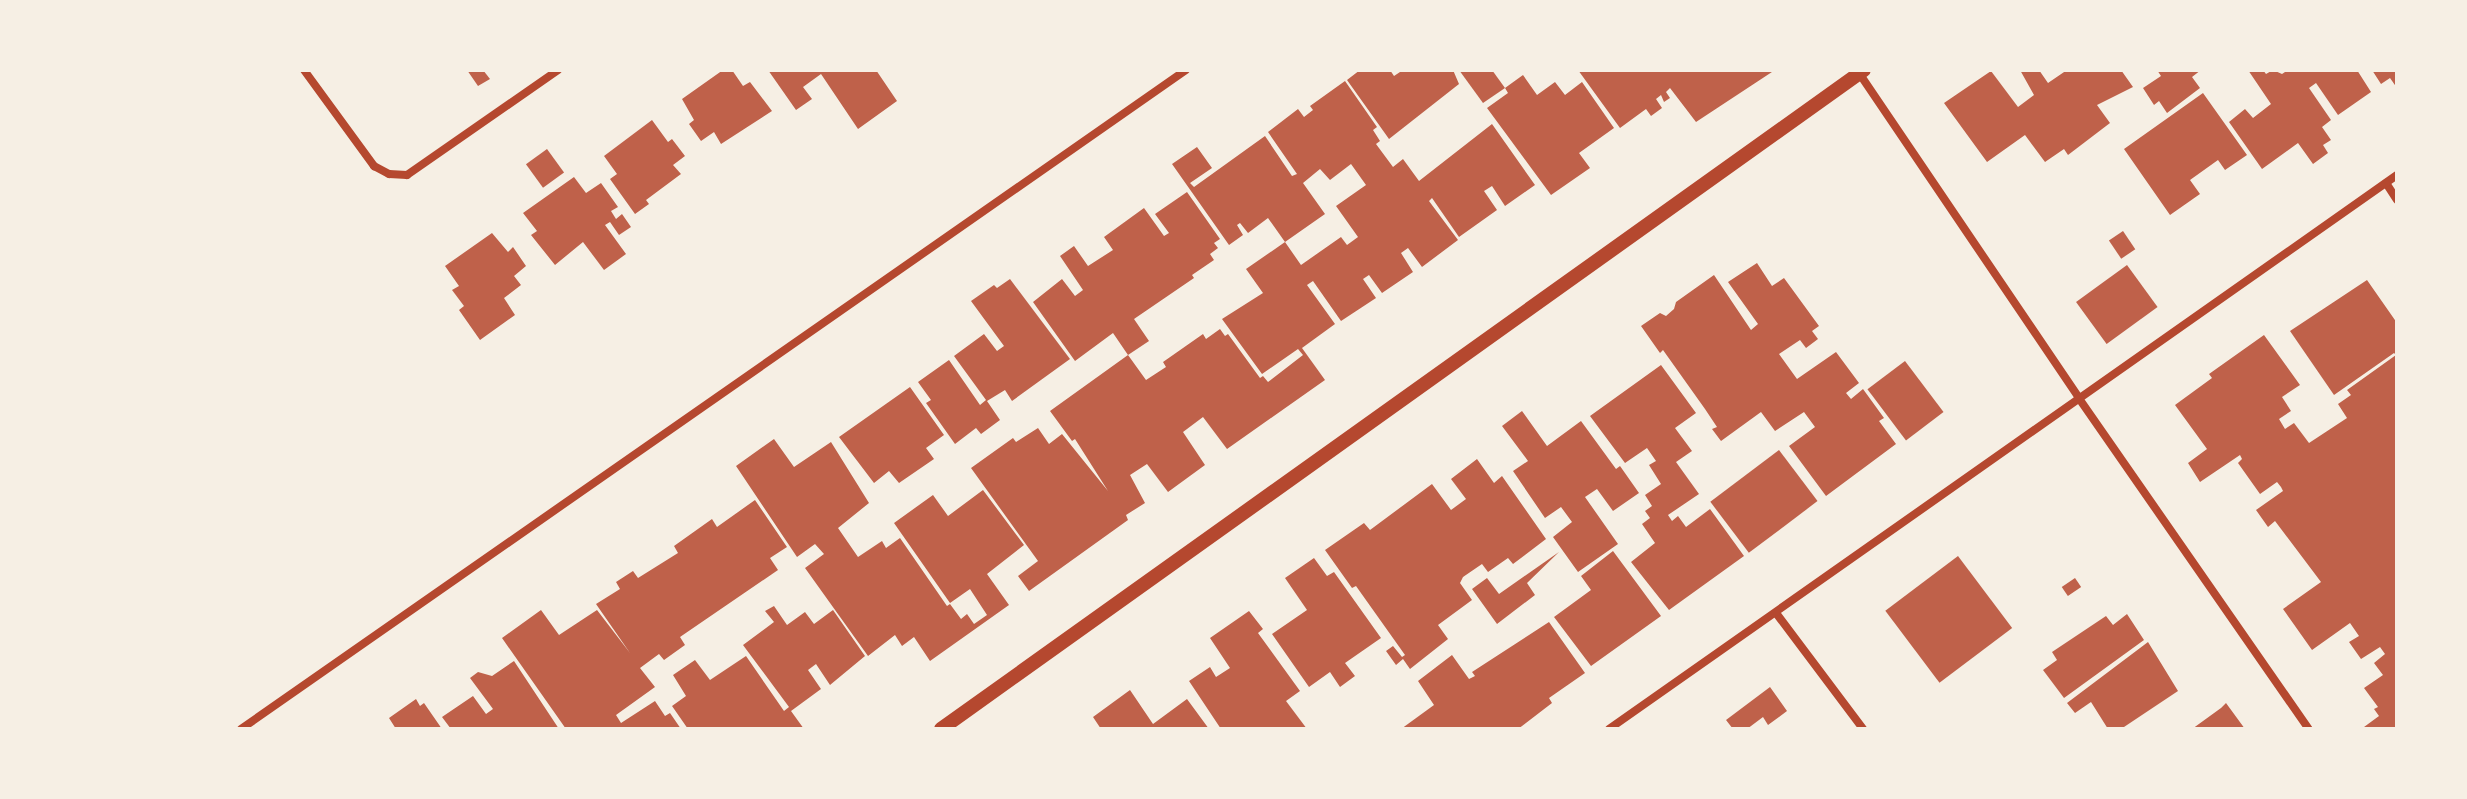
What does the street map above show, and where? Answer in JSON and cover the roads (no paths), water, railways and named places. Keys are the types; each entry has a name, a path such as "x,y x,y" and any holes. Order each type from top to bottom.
{"street":[{"path":"304,70 374,166 389,174 407,175 558,70"},
{"path":"241,729 1186,70"},
{"path":"941,729 1860,71 2078,397 2309,729"},
{"path":"1609,729 2397,175"},
{"path":"2386,183 2397,200"},
{"path":"1776,613 1863,729"}]}
